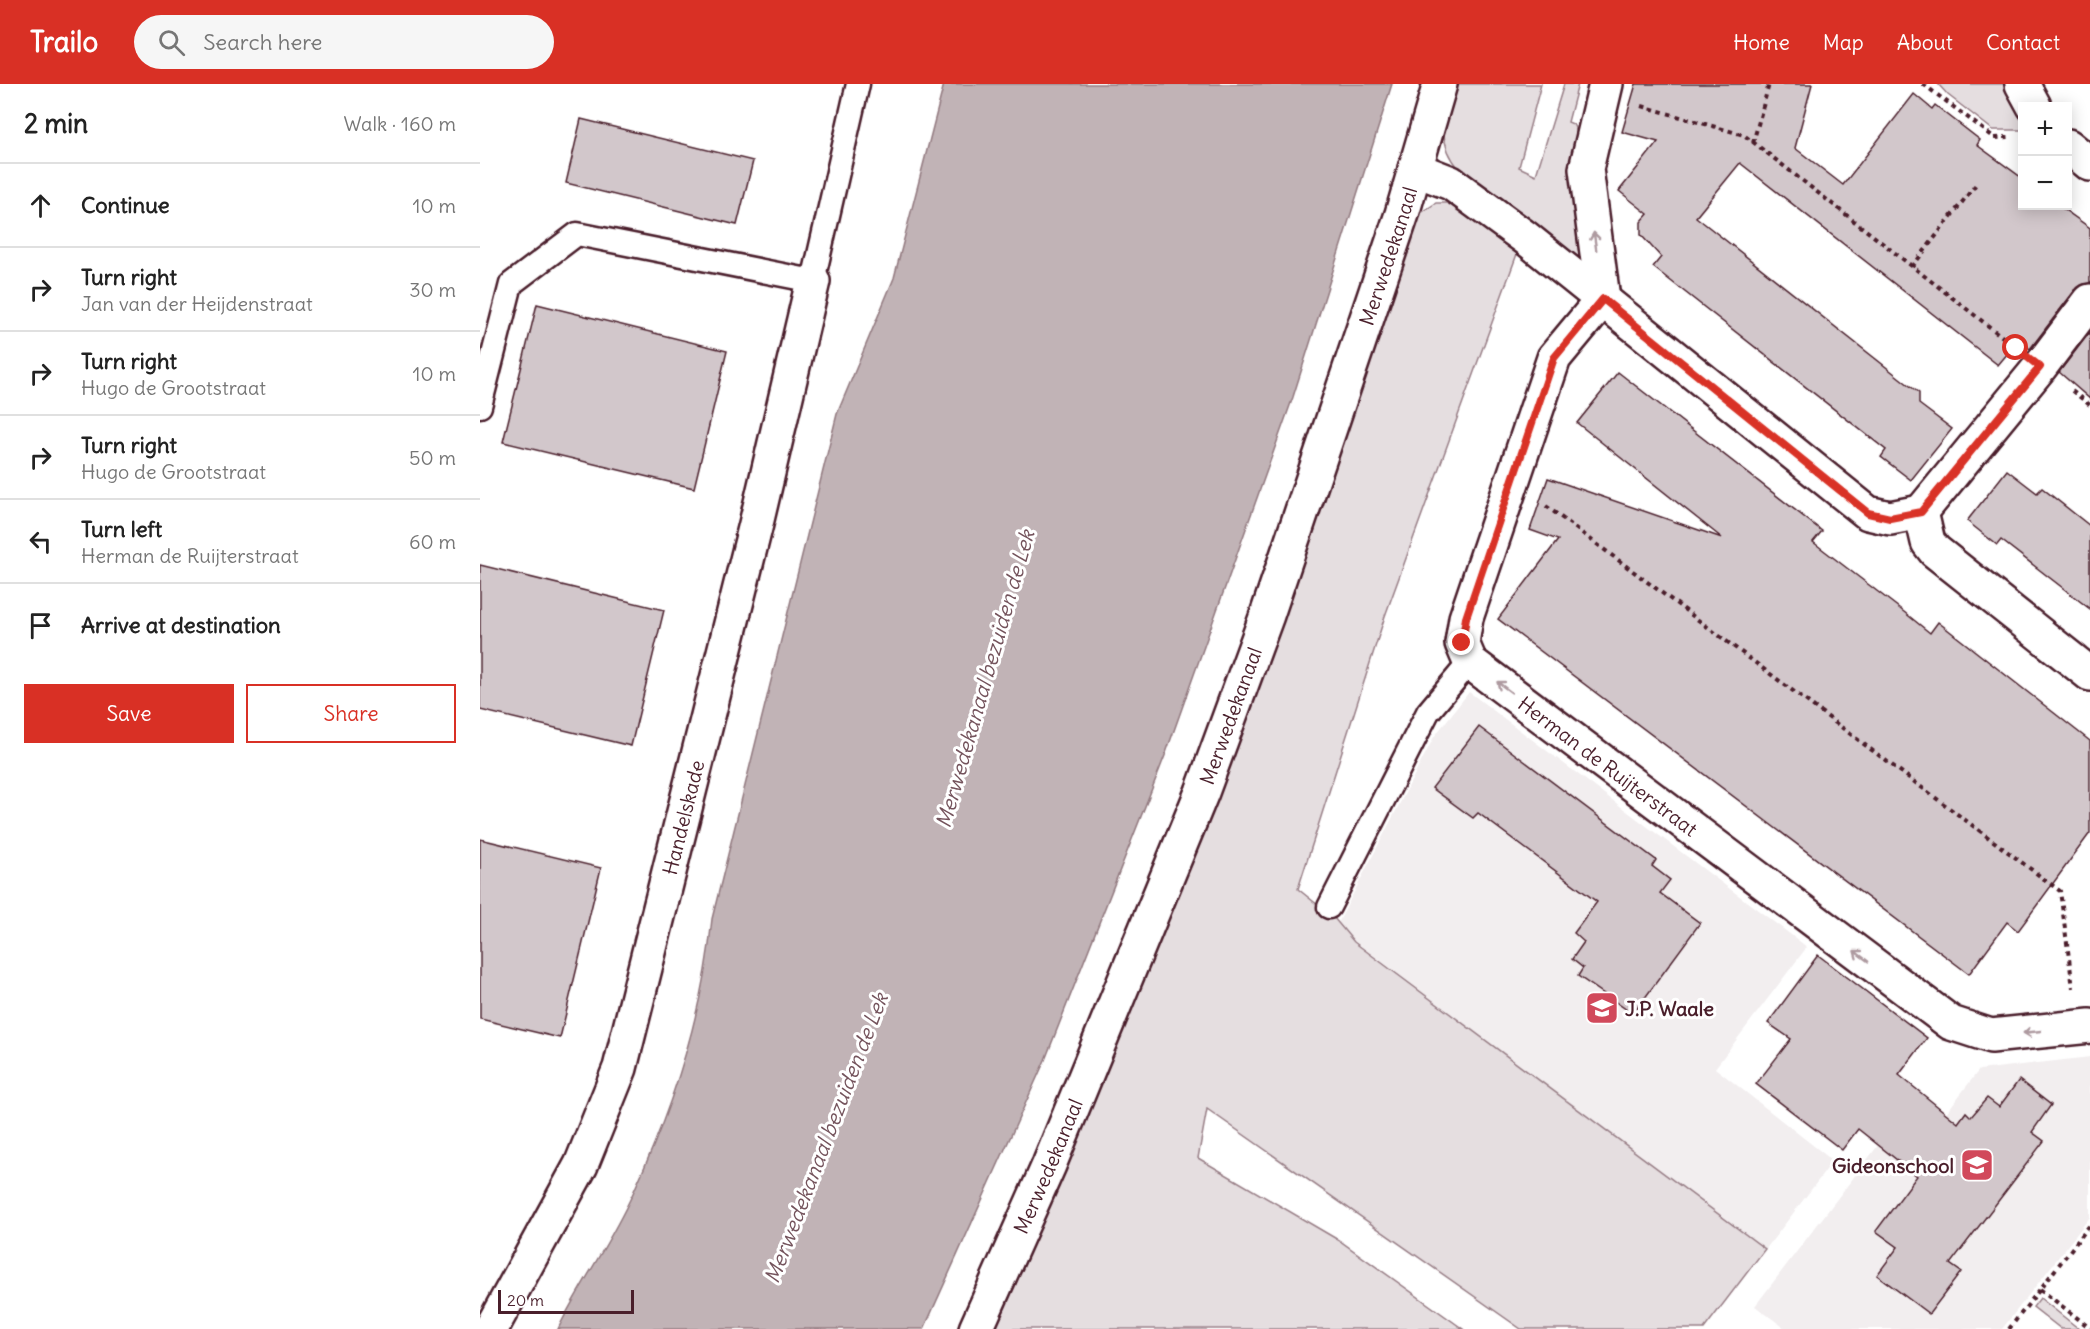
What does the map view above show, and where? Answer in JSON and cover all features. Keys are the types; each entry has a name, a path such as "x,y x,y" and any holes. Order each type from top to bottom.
{"street":[{"name":"Merwedekanaal","path":"976,1329 1046,1174 1202,792 1267,615 1416,169 1440,84"},
{"path":"2022,84 2032,102"},
{"path":"1470,662 1462,643 1466,618 1554,358 1603,299 1586,169 1605,90"},
{"path":"2072,150 2090,164"},
{"path":"1416,169 1442,178 1462,190 1603,299 1868,513 1890,518 1921,512 2040,367 2090,301"},
{"name":"Handelskade","path":"491,1329 580,1165 620,1068 756,524 813,281"},
{"path":"1921,512 1928,542 1935,551 2090,675"},
{"name":"Herman de Ruijterstraat","path":"1470,662 1951,1023 1991,1036 2084,1027"}],"lane":[{"path":"480,406 511,284 577,234 813,281 858,84"},
{"path":"1329,907 1428,712 1470,662"}],"path":[{"path":"1753,143 1769,84"},
{"path":"1923,84 1995,138 2013,136"},
{"path":"1605,90 1744,135 2090,405"},
{"path":"1912,267 1977,183"},
{"path":"1508,493 1552,508 2060,891 2084,1027"},
{"path":"2008,1329 2090,1225"},
{"path":"2040,1289 2090,1328"}],"shaded area":[{"path":"1450,84 1541,84 1519,167 1536,175 1564,84 1578,84 1568,122 1573,124 1581,141 1583,252 1577,258 1460,170 1452,160 1444,139 1443,129"},
{"path":"1938,84 2008,84 2018,104 2018,130 1993,130 1948,95"},
{"path":"1436,203 1453,203 1517,254 1385,616 1298,889 1334,918 1354,942 1765,1249 1704,1329 1521,1329 1207,1109 1198,1158 1340,1241 1463,1329 986,1329 1412,219"},
{"name":"J.P. Waale","path":"1469,692 1807,947 1715,1068 1833,1161 1765,1250 1336,927 1434,737"},
{"name":"Gideonschool","path":"2090,1057 2090,1217 2002,1329 1786,1329 1755,1306 1919,1092 1946,1113 1979,1070"},
{"path":"2040,1298 2079,1329 2061,1329 2033,1307"}],"water":[{"name":"Merwedekanaal bezuiden de Lek","path":"944,84 1392,84 1293,397 1166,753 1045,1060 924,1329 558,1329 616,1228 633,1193 661,1128 684,1059 701,990 712,919 837,414 894,278"}],"building":[{"path":"1636,84 1812,84 1795,148 1843,185 1914,94 1932,109 1935,105 1980,140 1977,145 2018,175 2018,210 2065,210 2090,228 2090,283 2075,290 2030,349 2019,340 1998,365 1740,163 1696,217 1919,393 1919,404 1952,429 1911,480 1881,457 1886,450 1653,267 1661,257 1641,235 1641,222 1648,214 1619,191 1658,142 1622,132"},
{"path":"581,119 753,161 737,225 566,183"},
{"path":"537,304 727,351 694,488 503,442"},
{"path":"2090,332 2090,399 2059,372"},
{"path":"1618,372 1822,531 1813,542 1930,633 1938,622 2090,741 2090,833 2018,931 2007,922 1969,974 1498,619 1558,540 1530,530 1548,478 1722,538 1577,423"},
{"path":"2007,470 2037,493 2042,488 2090,526 2090,609 2001,540 1997,545 1967,521"},
{"path":"480,565 664,610 631,746 480,710"},
{"path":"1479,727 1656,860 1652,866 1670,880 1660,893 1700,923 1633,1014 1578,976 1583,968 1572,959 1584,942 1574,933 1597,902 1478,813 1473,818 1432,788"},
{"path":"480,839 601,868 560,1038 480,1019"},
{"path":"1818,955 1927,1038 1899,1075 1958,1123 1966,1112 1971,1117 1987,1098 1999,1107 2019,1080 2051,1105 2032,1132 2044,1141 1950,1264 1961,1272 1929,1314 1877,1275 1898,1247 1876,1231 1917,1176 1858,1129 1842,1150 1756,1084 1791,1039 1768,1023"}],"place":[{"name":"J.P. Waale","path":"1602,1008"},
{"name":"Gideonschool","path":"1977,1165"}],"route":[{"path":"1462,643 1466,618 1554,358 1603,299 1868,513 1890,518 1904,518 1921,512 2040,367 2016,348"}]}
